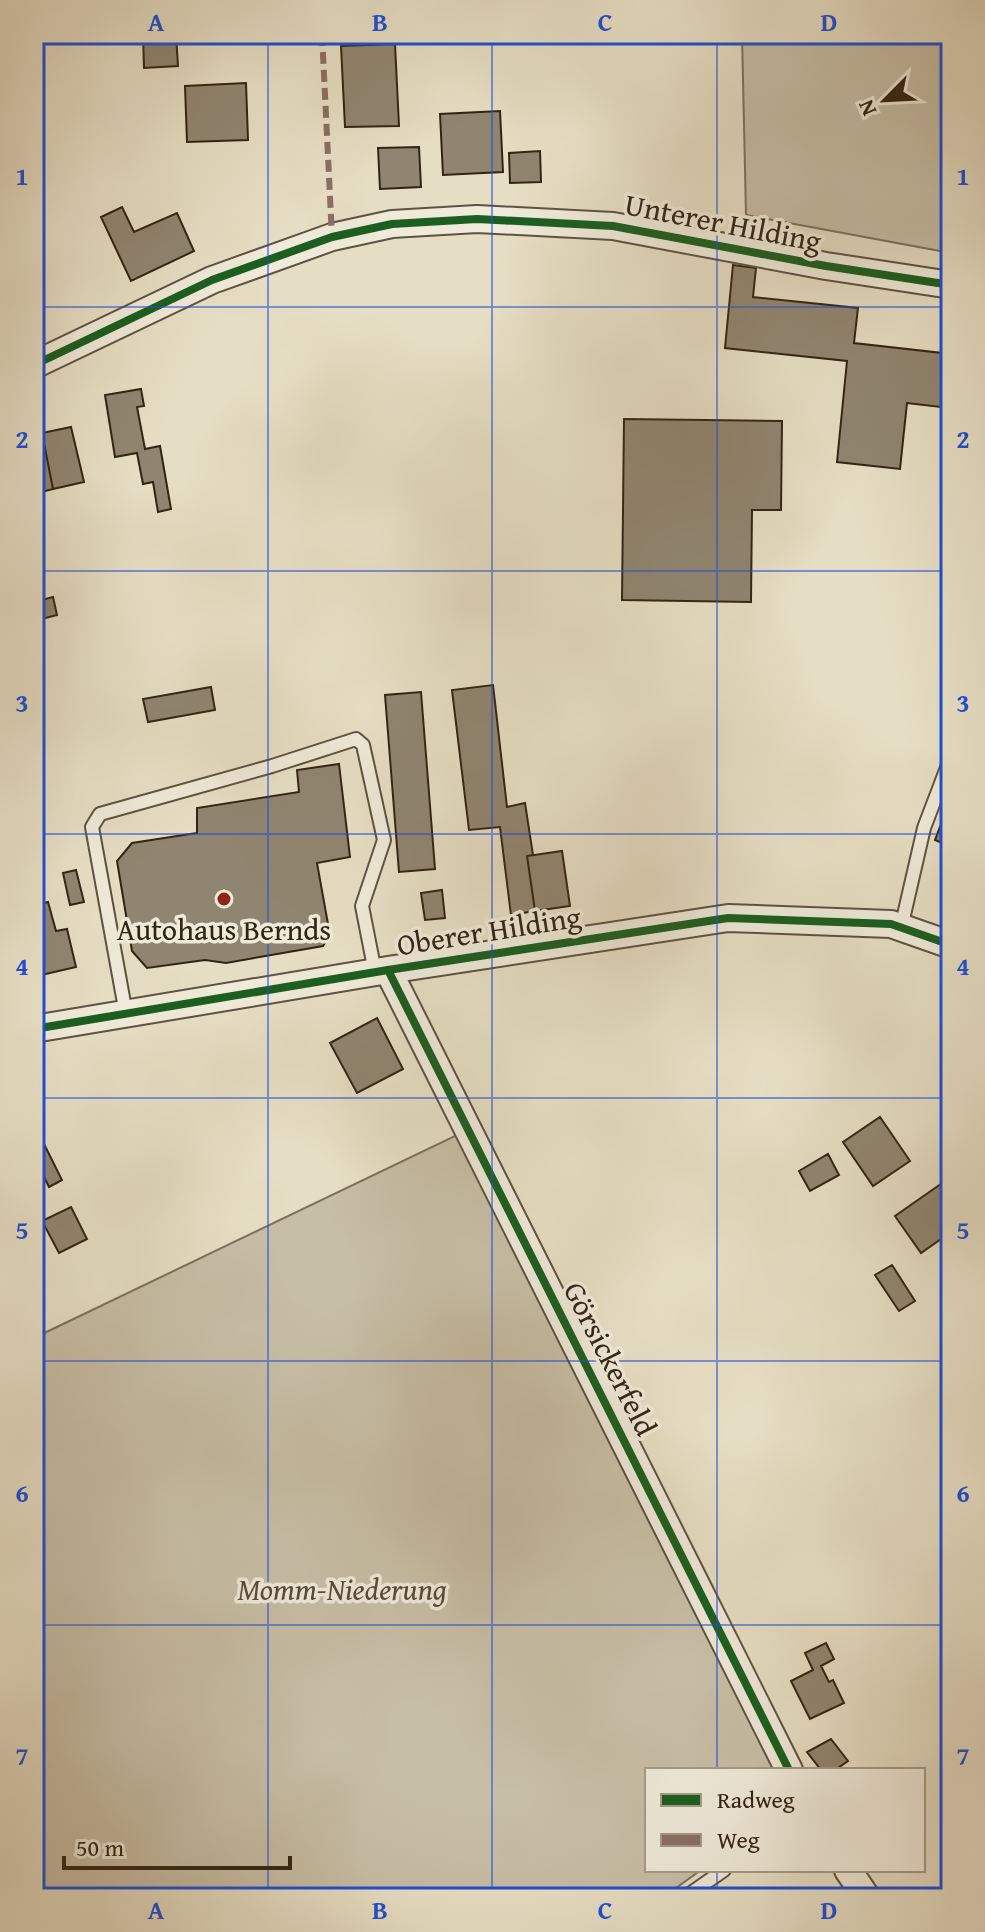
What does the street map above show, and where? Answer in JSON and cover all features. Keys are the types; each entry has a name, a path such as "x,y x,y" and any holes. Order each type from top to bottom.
{"street":[{"name":"Unterer Hilding","path":"34,365 212,280 332,237 392,224 477,219 613,226 826,266 951,285"},
{"name":"Oberer Hilding","path":"34,1029 381,971 728,918 891,924 951,945"},
{"name":"Görsickerfeld","path":"381,971 788,1768"},
{"path":"849,1872 867,1898"}],"lane":[{"path":"126,1014 92,827 100,814 356,739 363,745 384,840 362,906 381,971"},
{"path":"901,928 924,828 951,757"},
{"path":"684,1898 721,1872"}],"green space":[{"path":"742,34 951,34 951,253 746,215"},
{"name":"Momm-Niederung","path":"459,1134 774,1768 645,1768 645,1872 698,1872 662,1898 34,1898 34,1338"}],"building":[{"path":"143,34 176,34 178,66 144,68"},
{"path":"395,44 399,126 345,127 341,46"},
{"path":"246,83 248,140 187,142 185,86"},
{"path":"500,111 503,172 443,175 440,114"},
{"path":"419,147 421,187 380,189 378,148"},
{"path":"540,151 541,182 510,183 509,153"},
{"path":"122,207 134,232 177,213 194,251 131,281 101,217"},
{"path":"733,265 756,268 753,297 858,308 854,343 951,354 949,408 907,403 900,469 837,462 847,361 725,348"},
{"path":"141,389 144,406 137,407 145,449 160,446 171,509 158,512 153,482 143,484 137,453 115,457 105,395"},
{"path":"624,419 782,421 781,510 752,510 751,602 622,600"},
{"path":"71,427 84,482 53,489 42,433"},
{"path":"42,433 53,489 34,494 34,435"},
{"path":"53,597 57,615 34,621 34,602"},
{"path":"493,685 507,807 525,803 533,855 527,856 535,911 511,915 500,827 469,830 452,690"},
{"path":"211,687 215,710 148,722 143,699"},
{"path":"421,692 435,869 399,872 385,695"},
{"name":"Autohaus Bernds","path":"339,764 350,857 317,863 330,935 323,946 226,963 205,960 147,968 132,951 117,861 132,843 197,833 197,808 299,792 297,770"},
{"path":"951,798 951,847 935,840"},
{"path":"562,851 570,906 535,911 527,856"},
{"path":"76,870 84,902 70,905 63,873"},
{"path":"442,890 445,918 425,920 421,893"},
{"path":"48,902 56,931 67,929 76,967 37,976 34,905"},
{"path":"377,1018 403,1069 357,1093 330,1043"},
{"path":"880,1117 910,1161 873,1186 843,1142"},
{"path":"40,1136 62,1180 49,1187 34,1156 34,1139"},
{"path":"828,1154 839,1175 810,1191 799,1171"},
{"path":"951,1177 951,1232 921,1253 895,1216"},
{"path":"71,1207 87,1239 59,1253 42,1221"},
{"path":"892,1265 915,1301 899,1311 875,1275"},
{"path":"826,1643 834,1659 821,1666 829,1682 833,1680 844,1703 810,1719 791,1681 813,1670 805,1653"},
{"path":"831,1739 848,1761 838,1768 819,1768 807,1752"}],"marked path":[{"path":"322,34 332,237"}],"cycle path":[{"path":"34,365 212,280 332,237 392,224 477,219 613,226 826,266 951,285"},
{"path":"34,1029 728,918 891,924 951,945"},
{"path":"388,970 788,1768"}],"place":[{"name":"Autohaus Bernds","path":"224,899"}]}
